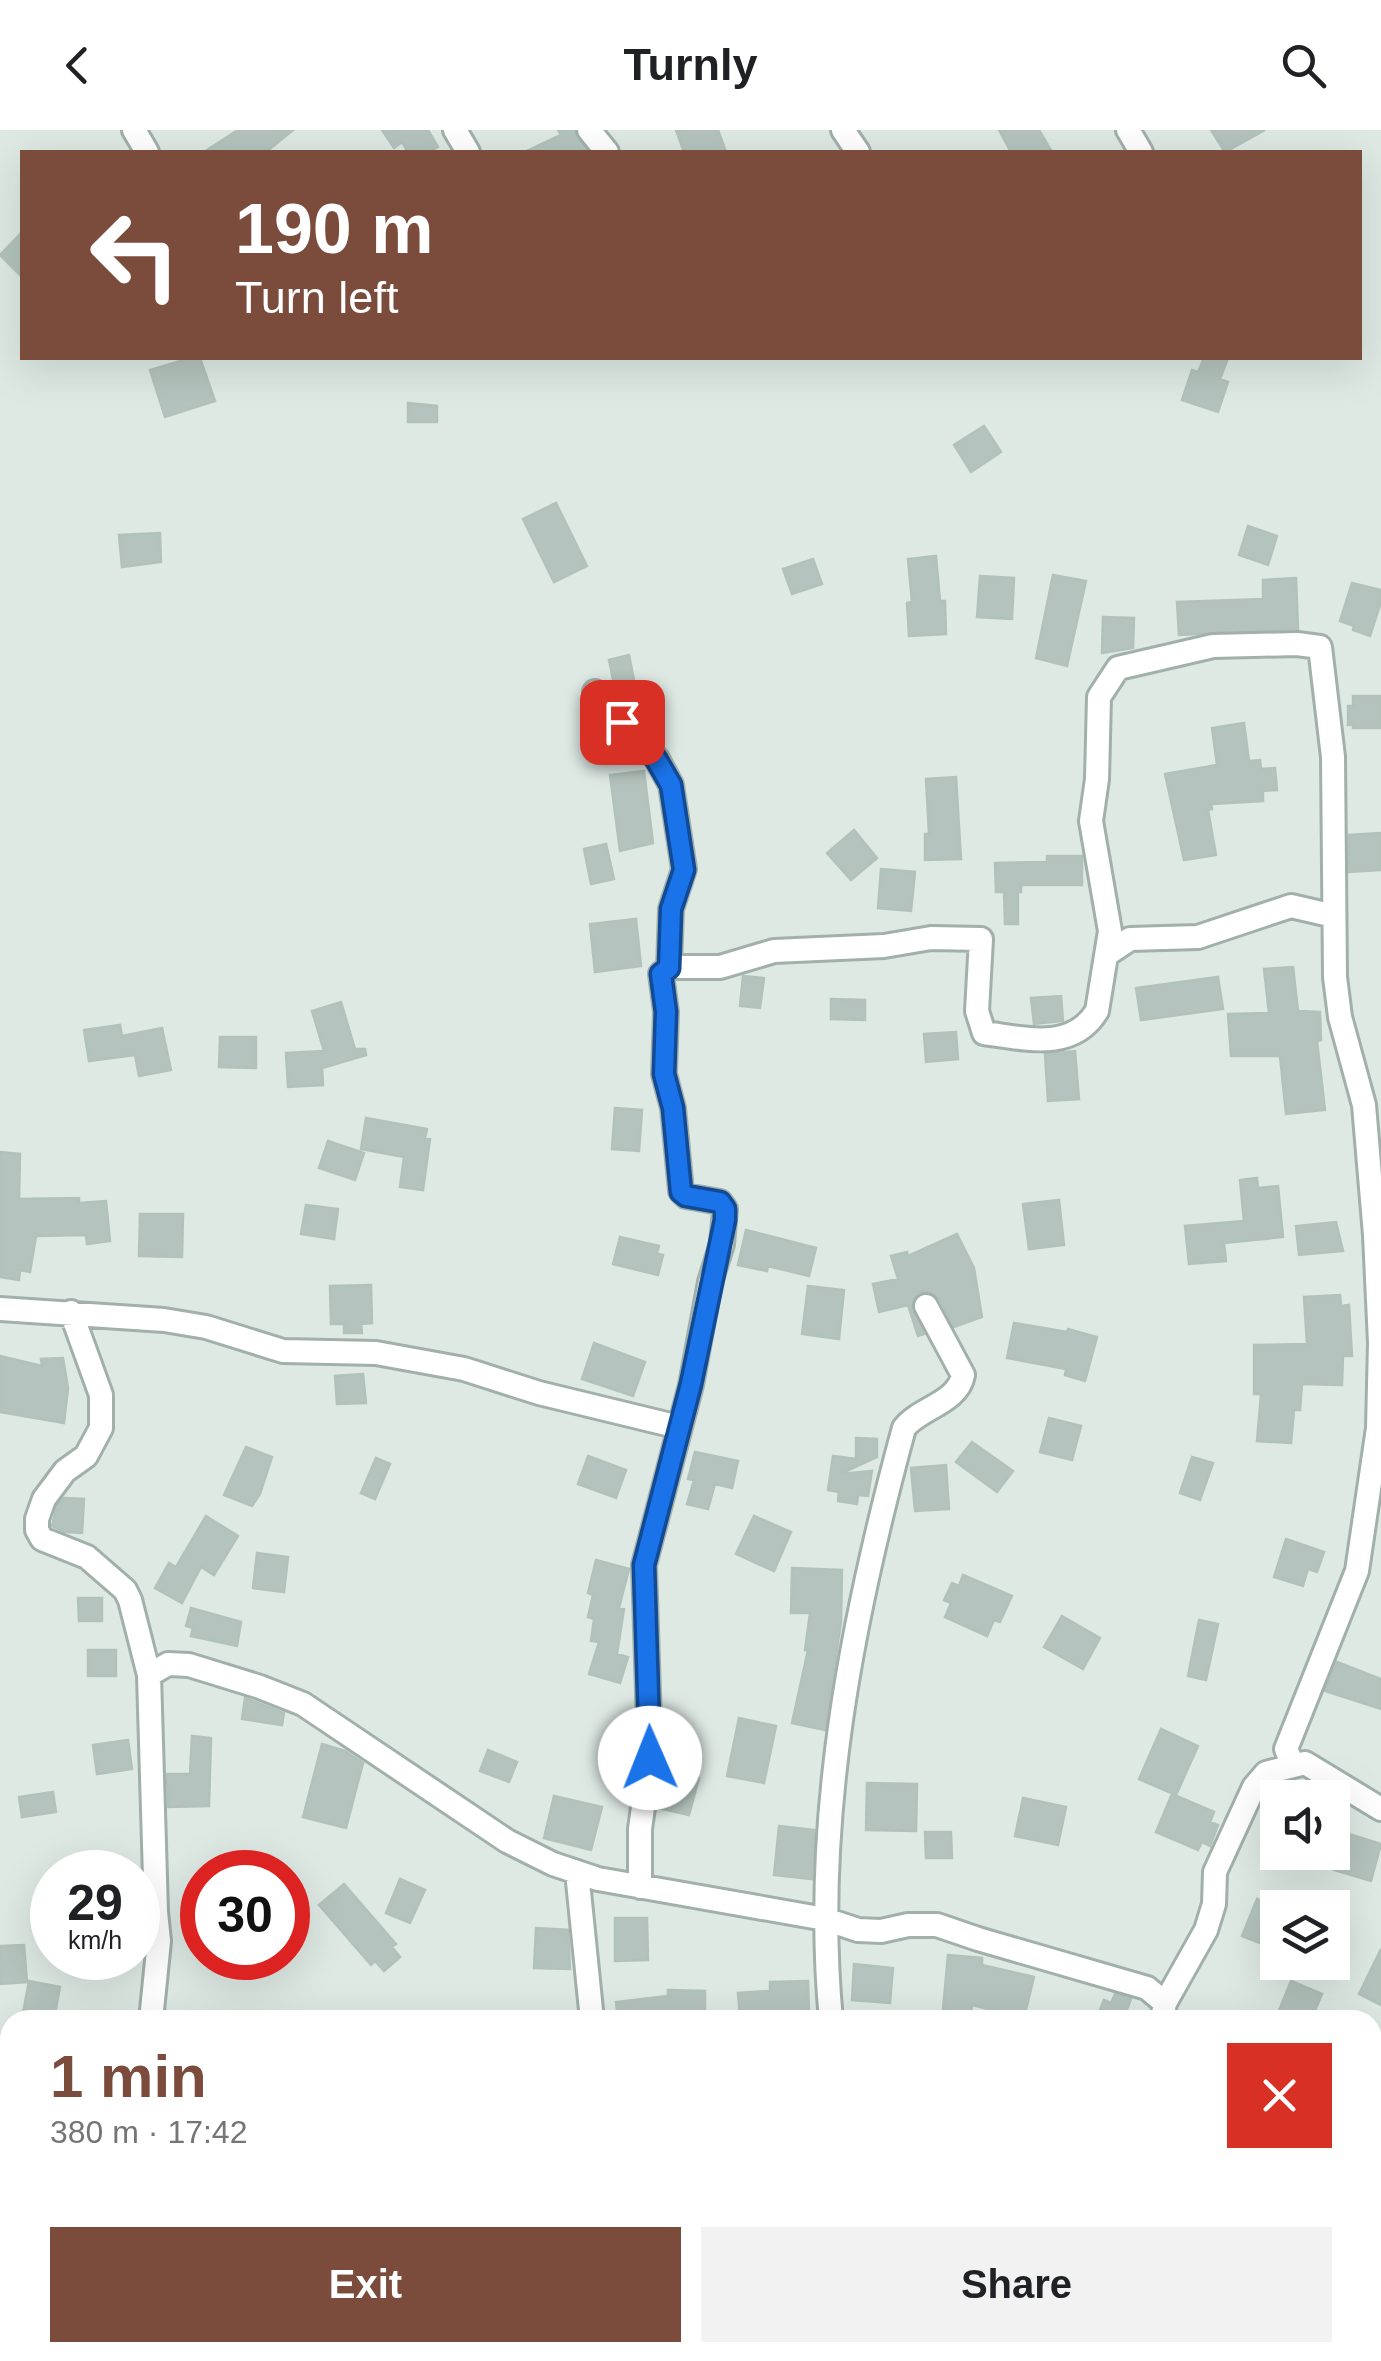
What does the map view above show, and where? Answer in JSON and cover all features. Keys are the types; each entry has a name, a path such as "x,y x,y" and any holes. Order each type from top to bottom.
{"street":[{"path":"588,130 605,150"},
{"path":"640,1887 640,1828 650,1758 644,1565 691,1384 710,1282 722,1244 725,1209 720,1202 681,1192 673,1108 664,1074 666,1012 661,974 669,968 720,967 774,951 884,946 931,938 981,939 977,1012 984,1033 1064,1039 1092,1019 1101,1000 1109,953 1107,914 1091,821 1097,780 1100,697 1118,668 1213,646 1320,647 1324,668 1333,757 1335,977 1340,1018 1366,1122 1380,1343 1378,1428 1357,1571 1286,1743 1293,1765 1305,1763 1381,1809"},
{"path":"596,692 656,759 671,785 684,870 671,909 669,968"},
{"path":"1109,953 1122,942 1151,936 1198,938 1292,906 1334,916"},
{"path":"1107,914 1151,936"},
{"path":"830,2010 825,1919 836,1751 883,1506 904,1428 962,1382 963,1375 926,1306"},
{"path":"0,1309 164,1320 206,1327 283,1351 376,1353 464,1368 539,1393 679,1427"},
{"path":"71,1312 101,1394 101,1428 86,1456 66,1471 44,1499 36,1530 42,1539 87,1557 124,1590 149,1675 159,1942 153,2010"},
{"path":"149,1675 168,1664 189,1665 260,1686 303,1704 507,1841 598,1880 825,1919 858,1930 925,1925 954,1928 978,1939 1147,1988 1162,2010"},
{"path":"1164,2010 1206,1930 1214,1904 1214,1872 1254,1787 1266,1773 1305,1763"},
{"path":"577,1872 591,2010"}],"building":[{"path":"238,130 293,130 268,150 207,150"},
{"path":"382,130 428,130 438,147 407,150 402,142 394,148"},
{"path":"558,130 574,130 587,150 529,150 561,135"},
{"path":"676,130 718,130 725,150 683,150"},
{"path":"999,130 1039,130 1051,150 1010,150"},
{"path":"1211,130 1265,130 1229,150 1224,150"},
{"path":"20,234 20,275 0,255"},
{"path":"183,360 201,360 215,401 165,417 150,370"},
{"path":"1203,360 1227,360 1220,379 1228,382 1218,412 1182,400 1192,370 1198,372"},
{"path":"408,403 437,406 437,422 408,422"},
{"path":"984,426 1001,452 971,472 954,445"},
{"path":"556,503 587,566 554,582 523,519"},
{"path":"1248,526 1277,536 1268,565 1239,555"},
{"path":"160,533 161,562 122,567 119,535"},
{"path":"936,556 940,601 945,601 946,634 909,636 907,603 912,602 908,559"},
{"path":"813,559 822,584 792,594 783,569"},
{"path":"1053,575 1086,581 1067,666 1036,658"},
{"path":"980,576 1014,578 1012,619 977,617"},
{"path":"1296,578 1298,629 1179,635 1177,602 1263,599 1263,580"},
{"path":"1352,583 1381,590 1370,636 1340,621"},
{"path":"1103,617 1134,618 1133,648 1102,653"},
{"path":"629,655 635,685 615,689 609,660"},
{"path":"1353,696 1381,696 1381,728 1348,725 1348,706 1353,706"},
{"path":"1244,723 1249,761 1260,760 1261,769 1275,768 1277,790 1263,791 1263,801 1211,804 1212,809 1208,810 1216,855 1184,860 1165,774 1217,765 1212,728"},
{"path":"644,771 653,843 620,851 610,775"},
{"path":"956,777 961,859 925,860 925,834 929,834 926,779"},
{"path":"854,830 877,858 851,880 827,853"},
{"path":"1381,833 1381,870 1349,872 1349,835"},
{"path":"606,844 614,879 591,884 584,849"},
{"path":"1047,856 1082,856 1082,885 1021,885 1018,924 1005,924 1004,892 996,892 995,863 1047,862"},
{"path":"881,869 915,872 911,911 878,908"},
{"path":"636,919 641,966 595,972 590,924"},
{"path":"1293,967 1298,1011 1320,1012 1321,1040 1317,1041 1325,1110 1286,1114 1280,1056 1231,1056 1228,1014 1269,1013 1264,969"},
{"path":"743,976 764,978 760,1008 740,1006"},
{"path":"1218,977 1223,1009 1141,1020 1136,988"},
{"path":"1061,996 1063,1021 1034,1024 1031,998"},
{"path":"831,999 865,1000 865,1020 831,1019"},
{"path":"341,1002 355,1049 365,1049 366,1055 322,1068 323,1085 288,1087 286,1053 324,1051 312,1011"},
{"path":"120,1025 122,1036 162,1028 171,1070 139,1076 135,1055 89,1061 84,1030"},
{"path":"956,1032 958,1059 926,1062 924,1034"},
{"path":"220,1037 256,1037 256,1068 219,1067"},
{"path":"1075,1051 1079,1099 1048,1101 1045,1054"},
{"path":"615,1108 642,1110 639,1151 612,1149"},
{"path":"366,1118 427,1129 425,1138 430,1139 423,1190 400,1187 404,1157 361,1149"},
{"path":"328,1141 364,1153 355,1180 319,1168"},
{"path":"0,1152 20,1154 19,1199 106,1201 110,1241 87,1244 86,1235 36,1236 30,1272 20,1270 19,1280 0,1277"},
{"path":"1257,1178 1258,1188 1278,1186 1283,1237 1224,1243 1226,1261 1189,1264 1185,1226 1244,1221 1240,1180"},
{"path":"1059,1200 1064,1245 1029,1249 1023,1204"},
{"path":"306,1205 338,1209 334,1239 301,1234"},
{"path":"140,1214 183,1214 182,1257 139,1256"},
{"path":"1336,1222 1343,1251 1299,1255 1296,1226"},
{"path":"746,1230 816,1248 809,1276 768,1266 767,1271 738,1265"},
{"path":"957,1234 974,1268 982,1317 954,1327 939,1298 927,1291 918,1293 911,1305 924,1334 918,1336 908,1305 879,1312 873,1284 898,1279 891,1256 907,1252 908,1256"},
{"path":"620,1237 659,1246 657,1253 663,1255 658,1275 613,1264"},
{"path":"371,1285 372,1323 361,1324 362,1333 344,1333 344,1324 331,1324 330,1286"},
{"path":"808,1286 844,1290 839,1339 802,1334"},
{"path":"1340,1295 1341,1306 1349,1305 1352,1356 1343,1356 1342,1385 1302,1384 1300,1410 1294,1410 1291,1443 1257,1441 1261,1394 1254,1394 1254,1345 1307,1344 1304,1297"},
{"path":"1014,1323 1067,1332 1068,1329 1097,1337 1085,1381 1065,1375 1066,1369 1007,1358"},
{"path":"594,1343 645,1362 633,1396 582,1379"},
{"path":"0,1356 42,1366 41,1359 63,1358 68,1388 64,1423 0,1412"},
{"path":"363,1374 366,1403 337,1404 335,1376"},
{"path":"1049,1418 1081,1426 1072,1460 1040,1452"},
{"path":"856,1438 877,1439 877,1457 840,1474 872,1471 868,1496 858,1495 857,1504 838,1501 839,1492 828,1490 833,1456 856,1459"},
{"path":"972,1442 1013,1471 997,1492 956,1462"},
{"path":"246,1447 272,1457 252,1506 224,1495"},
{"path":"695,1452 738,1461 732,1488 715,1484 708,1509 687,1504 694,1480 688,1479"},
{"path":"588,1456 626,1470 616,1498 578,1484"},
{"path":"1192,1457 1213,1463 1200,1500 1180,1493"},
{"path":"376,1458 390,1464 375,1499 361,1493"},
{"path":"946,1465 949,1509 915,1511 911,1468"},
{"path":"64,1498 84,1499 82,1533 52,1526 57,1506"},
{"path":"206,1516 238,1536 214,1575 201,1567 182,1603 155,1588 169,1563 176,1567"},
{"path":"754,1516 791,1532 774,1571 736,1554"},
{"path":"1286,1539 1324,1552 1317,1572 1308,1569 1303,1586 1274,1577"},
{"path":"257,1553 288,1557 284,1592 253,1588"},
{"path":"596,1560 629,1569 619,1608 624,1609 617,1654 628,1657 620,1683 589,1674 599,1642 591,1641 594,1619 588,1617 593,1595 588,1593"},
{"path":"792,1568 842,1570 841,1622 825,1730 792,1723 808,1650 810,1613 791,1613"},
{"path":"963,1575 1012,1596 1000,1622 994,1620 987,1636 945,1617 951,1603 944,1600 952,1583 959,1586"},
{"path":"78,1598 102,1598 102,1621 79,1621"},
{"path":"191,1608 241,1622 237,1646 191,1636 193,1628 186,1626"},
{"path":"1062,1616 1100,1638 1083,1669 1044,1647"},
{"path":"1199,1620 1218,1624 1206,1680 1188,1676"},
{"path":"88,1650 116,1650 116,1676 88,1676"},
{"path":"1337,1662 1381,1679 1381,1709 1325,1691"},
{"path":"245,1698 284,1713 282,1725 242,1719"},
{"path":"739,1718 776,1726 764,1783 727,1776"},
{"path":"1161,1729 1198,1746 1176,1795 1139,1779"},
{"path":"192,1736 211,1738 209,1806 168,1807 167,1774 190,1774"},
{"path":"128,1740 132,1769 97,1774 93,1745"},
{"path":"322,1744 345,1751 363,1763 346,1828 303,1817"},
{"path":"488,1750 517,1762 509,1782 480,1771"},
{"path":"664,1769 699,1778 689,1815 658,1808"},
{"path":"867,1783 917,1784 916,1831 866,1830"},
{"path":"53,1792 56,1812 22,1817 19,1797"},
{"path":"1172,1794 1214,1812 1210,1822 1218,1825 1210,1846 1202,1842 1198,1850 1156,1832"},
{"path":"554,1796 602,1807 591,1850 544,1838"},
{"path":"1023,1798 1066,1807 1058,1845 1015,1836"},
{"path":"779,1826 815,1830 812,1879 774,1875"},
{"path":"925,1832 951,1832 952,1858 926,1858"},
{"path":"1350,1834 1381,1844 1371,1881 1334,1870 1350,1870"},
{"path":"400,1879 425,1890 410,1923 386,1913"},
{"path":"344,1884 396,1944 392,1947 400,1957 384,1971 375,1961 371,1965 319,1905"},
{"path":"1257,1899 1260,1900 1260,1943 1242,1936"},
{"path":"615,1918 647,1918 648,1960 615,1961"},
{"path":"536,1928 568,1930 570,1969 534,1968"},
{"path":"24,1945 27,1982 0,1984 0,1946"},
{"path":"1381,1949 1381,2005 1359,1994"},
{"path":"948,1955 982,1958 982,1965 1034,1977 1026,2010 992,2010 972,2005 971,2010 943,2010"},
{"path":"854,1964 893,1968 890,2003 852,2000"},
{"path":"29,1981 60,1987 56,2010 24,2010"},
{"path":"808,1981 809,2010 739,2010 738,1993 770,1991 770,1982"},
{"path":"1291,1981 1322,1994 1315,2010 1279,2010"},
{"path":"668,1990 705,1991 705,2010 617,2010 616,2002 668,1996"},
{"path":"1115,1994 1131,1999 1127,2010 1100,2010 1104,2000 1111,2003"}],"route":[{"path":"622,722 666,772 680,834 684,870 671,909 669,968 661,974 666,1012 664,1074 673,1108 681,1192 720,1202 725,1209 719,1260 710,1282 691,1384 644,1565 650,1758"}]}
